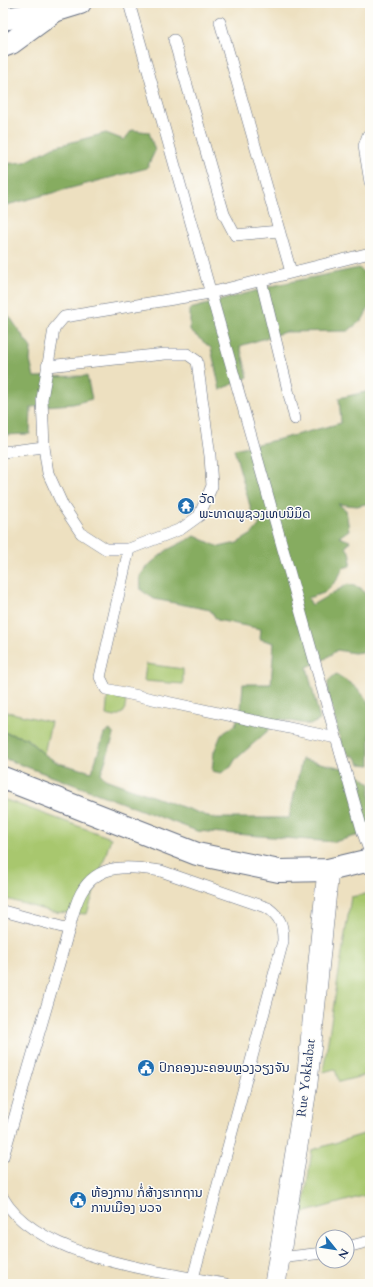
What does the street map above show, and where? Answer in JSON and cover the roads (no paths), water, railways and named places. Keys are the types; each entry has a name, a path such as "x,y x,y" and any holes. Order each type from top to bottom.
{"street":[{"path":"3,19 52,7 80,3"},
{"path":"3,46 11,42 52,7"},
{"path":"3,778 197,854 279,871 328,870 370,860"},
{"name":"Rue Yokkabat","path":"275,1284 307,1083 328,870"}],"lane":[{"path":"129,3 370,854"},
{"path":"220,22 291,272"},
{"path":"174,40 224,214 229,226 235,235 279,231"},
{"path":"370,134 368,135 364,146 370,182"},
{"path":"47,366 165,354 187,354 197,361 210,456 212,486 199,516 181,529 129,549 106,549 81,533 63,506 48,473 44,447 42,399 47,366 54,329 64,317 210,293 370,253"},
{"path":"261,280 295,419"},
{"path":"3,452 44,447"},
{"path":"129,549 100,677 106,689 336,738"},
{"path":"4,1152 69,929 80,895 88,881 101,872 131,868 161,871 268,908 278,916 283,931 283,941 193,1278"},
{"path":"3,911 69,929"},
{"path":"3,1198 12,1212 24,1224 41,1235 80,1252 122,1264 225,1284"},
{"path":"355,1245 370,1241"},
{"path":"279,1258 315,1254"}],"place":[{"name":"ວັດ ພະທາດພູຊວງເທບນິມິດ","path":"186,506"},
{"name":"ປົກຄອງນະຄອນຫຼວງວຽງຈັນ","path":"146,1068"},
{"name":"ຫ້ອງການ ກໍ່ສ້າງຮາກຖານ ການເມືອງ ນວຈ","path":"78,1200"}]}
